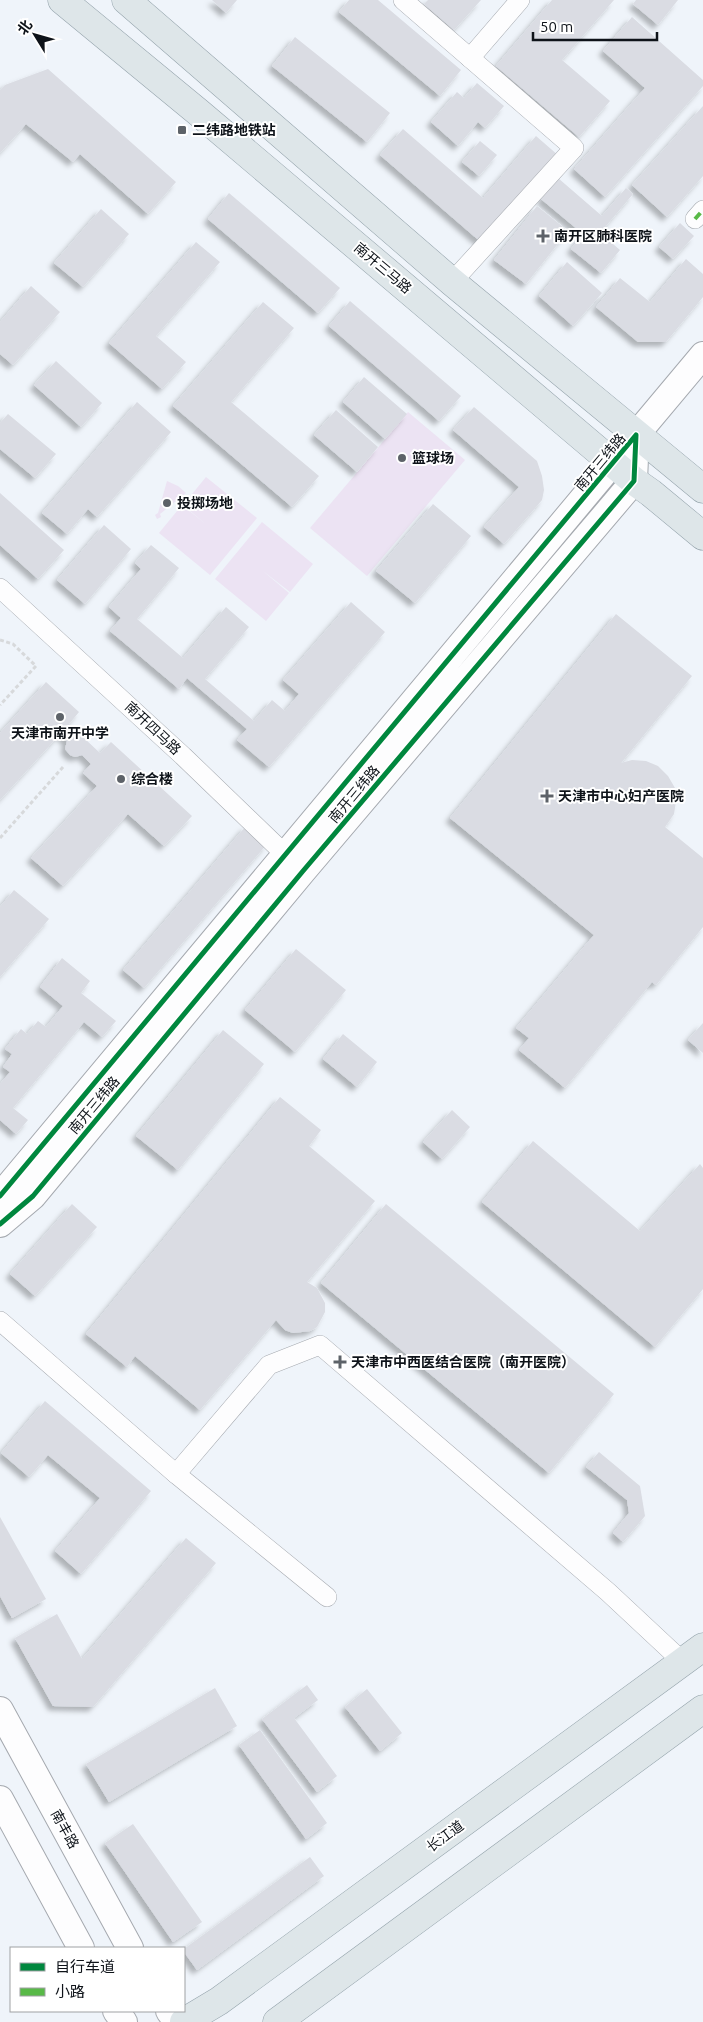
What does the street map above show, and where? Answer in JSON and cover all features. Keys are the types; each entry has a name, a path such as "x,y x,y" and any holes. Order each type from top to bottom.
{"main road":[{"name":"南开三马路","path":"62,0 206,119 634,481 652,493 703,536"},
{"path":"126,0 452,282 703,489"},
{"name":"长江道","path":"184,2022 219,2001 693,1654"},
{"path":"277,2022 703,1709"}],"street":[{"path":"403,0 574,148 452,282"},
{"path":"470,58 520,0"},
{"name":"南开三纬路","path":"0,1196 703,355"},
{"name":"南开三纬路","path":"0,1224 33,1196 303,871 634,481 636,435"},
{"name":"南开四马路","path":"0,588 303,871"},
{"path":"0,1321 176,1474 327,1597"},
{"path":"176,1474 269,1365 320,1345 608,1592 693,1654"},
{"name":"南丰路","path":"0,1710 129,1947"},
{"path":"0,1799 80,1947"}],"path":[{"path":"0,640 13,644 36,666 0,704"},
{"path":"0,838 64,767"}],"shaded area":[{"path":"408,412 465,460 367,576 310,528"},
{"path":"206,477 257,518 210,575 159,533 182,505 207,525 183,505"},
{"name":"投掷场地","path":"167,481 178,486 186,493 160,514 161,517 157,519 155,515 158,513"},
{"path":"262,522 313,564 290,592 263,571 289,593 266,621 215,579"}],"building":[{"path":"212,0 237,0 226,13"},
{"path":"349,0 378,0 461,70 440,96 339,12"},
{"path":"428,0 481,0 454,30 424,4"},
{"path":"552,0 614,0 562,60 610,101 579,137 496,66"},
{"path":"636,0 678,0 658,25 633,4"},
{"path":"632,17 703,80 703,86 605,197 574,169 645,88 603,51"},
{"path":"295,37 390,113 367,142 272,66"},
{"path":"48,69 176,182 148,214 80,154 73,162 26,124 0,153 0,90 5,85"},
{"path":"477,83 504,106 485,128 478,122 458,146 431,122 457,92 464,98"},
{"path":"703,106 703,176 667,217 632,185"},
{"path":"403,129 483,198 536,136 559,156 483,244 380,155"},
{"path":"480,141 497,155 479,176 462,162"},
{"path":"558,178 602,216 626,188 633,194 600,233 620,250 601,273 571,249 583,234 541,199"},
{"path":"229,193 340,288 318,313 208,219"},
{"path":"537,206 568,231 526,284 494,260"},
{"path":"101,209 129,234 83,287 54,263"},
{"path":"680,223 694,236 673,259 659,247"},
{"path":"196,242 220,262 156,336 186,362 162,389 109,343"},
{"path":"686,259 703,274 703,297 666,342 638,342 596,307 620,278 650,302"},
{"path":"567,262 602,293 573,326 539,296"},
{"path":"31,286 60,312 13,365 0,354 0,322"},
{"path":"350,301 461,396 439,421 329,326"},
{"path":"263,302 294,328 231,402 319,476 292,507 173,406"},
{"path":"56,361 102,403 81,427 34,385"},
{"path":"364,377 407,414 385,439 343,402"},
{"path":"137,402 171,432 97,517 88,509 67,534 42,513"},
{"path":"474,407 537,461 542,476 544,490 542,500 504,544 484,527 519,487 453,430"},
{"path":"336,410 378,447 357,472 314,435"},
{"path":"8,414 56,454 35,478 0,449 0,423"},
{"path":"0,493 64,550 38,579 0,545"},
{"path":"433,504 471,536 415,603 376,571"},
{"path":"104,525 131,549 85,604 57,580"},
{"path":"151,545 179,568 137,619 183,658 226,607 249,627 205,679 254,721 272,700 285,711 299,694 283,680 351,602 385,632 269,767 237,740 247,729 187,678 179,689 110,631 121,618 109,607 141,569 135,563"},
{"path":"616,614 692,676 621,763 632,760 646,761 658,766 668,776 675,788 674,814 665,827 703,858 703,927 656,985 652,982 565,1088 519,1050 529,1038 516,1028 594,935 450,818"},
{"name":"综合楼","path":"46,682 79,712 69,724 100,753 111,742 192,816 164,846 128,814 63,886 31,858 97,786 83,773 91,764 82,755 75,757 70,755 65,749 67,741 60,734 0,800 0,733"},
{"path":"246,826 267,844 144,988 123,970"},
{"path":"14,890 49,919 0,977 0,907"},
{"path":"296,949 346,990 295,1052 245,1010"},
{"path":"62,958 90,981 81,993 116,1021 102,1037 84,1022 13,1108 28,1120 16,1134 0,1120 0,1084 10,1072 3,1067 12,1054 5,1049 21,1029 27,1034 38,1021 46,1027 63,1006 40,987"},
{"path":"703,1023 703,1053 688,1040"},
{"path":"223,1030 264,1064 178,1170 136,1136"},
{"path":"343,1034 377,1062 357,1087 323,1059"},
{"path":"280,1097 321,1130 309,1146 375,1201 307,1282 317,1288 325,1303 325,1312 317,1327 310,1331 293,1333 285,1330 276,1320 200,1410 135,1356 127,1367 86,1334"},
{"path":"452,1110 470,1127 442,1159 423,1142"},
{"path":"533,1141 640,1231 700,1164 703,1168 703,1289 655,1347 482,1202"},
{"path":"72,1204 97,1227 35,1296 10,1274"},
{"path":"386,1204 614,1394 549,1473 321,1283"},
{"path":"45,1401 151,1491 81,1574 55,1551 100,1498 48,1455 29,1477 1,1453"},
{"path":"599,1452 640,1486 645,1516 623,1542 613,1533 629,1513 627,1500 586,1467"},
{"path":"0,1517 46,1599 12,1618 0,1596"},
{"path":"186,1538 216,1563 93,1707 53,1706 15,1638 57,1614 82,1659"},
{"path":"307,1685 318,1700 294,1718 337,1776 317,1792 262,1719"},
{"path":"215,1688 237,1726 109,1802 86,1764"},
{"path":"367,1689 402,1733 380,1751 345,1707"},
{"path":"260,1730 327,1823 306,1839 239,1745"},
{"path":"133,1824 202,1922 173,1942 105,1843"},
{"path":"310,1857 324,1876 197,1970 185,1953 185,1948"}],"marked path":[{"path":"695,219 703,210"}],"cycle path":[{"path":"0,1196 636,435 634,481 303,871 33,1196 0,1224"}],"place":[{"name":"二纬路地铁站","path":"182,130"},
{"name":"南开区肺科医院","path":"543,236"},
{"name":"篮球场","path":"402,458"},
{"name":"投掷场地","path":"167,503"},
{"name":"天津市南开中学","path":"60,717"},
{"name":"综合楼","path":"121,779"},
{"name":"天津市中心妇产医院","path":"547,796"},
{"name":"天津市中西医结合医院（南开医院）","path":"340,1362"}]}
